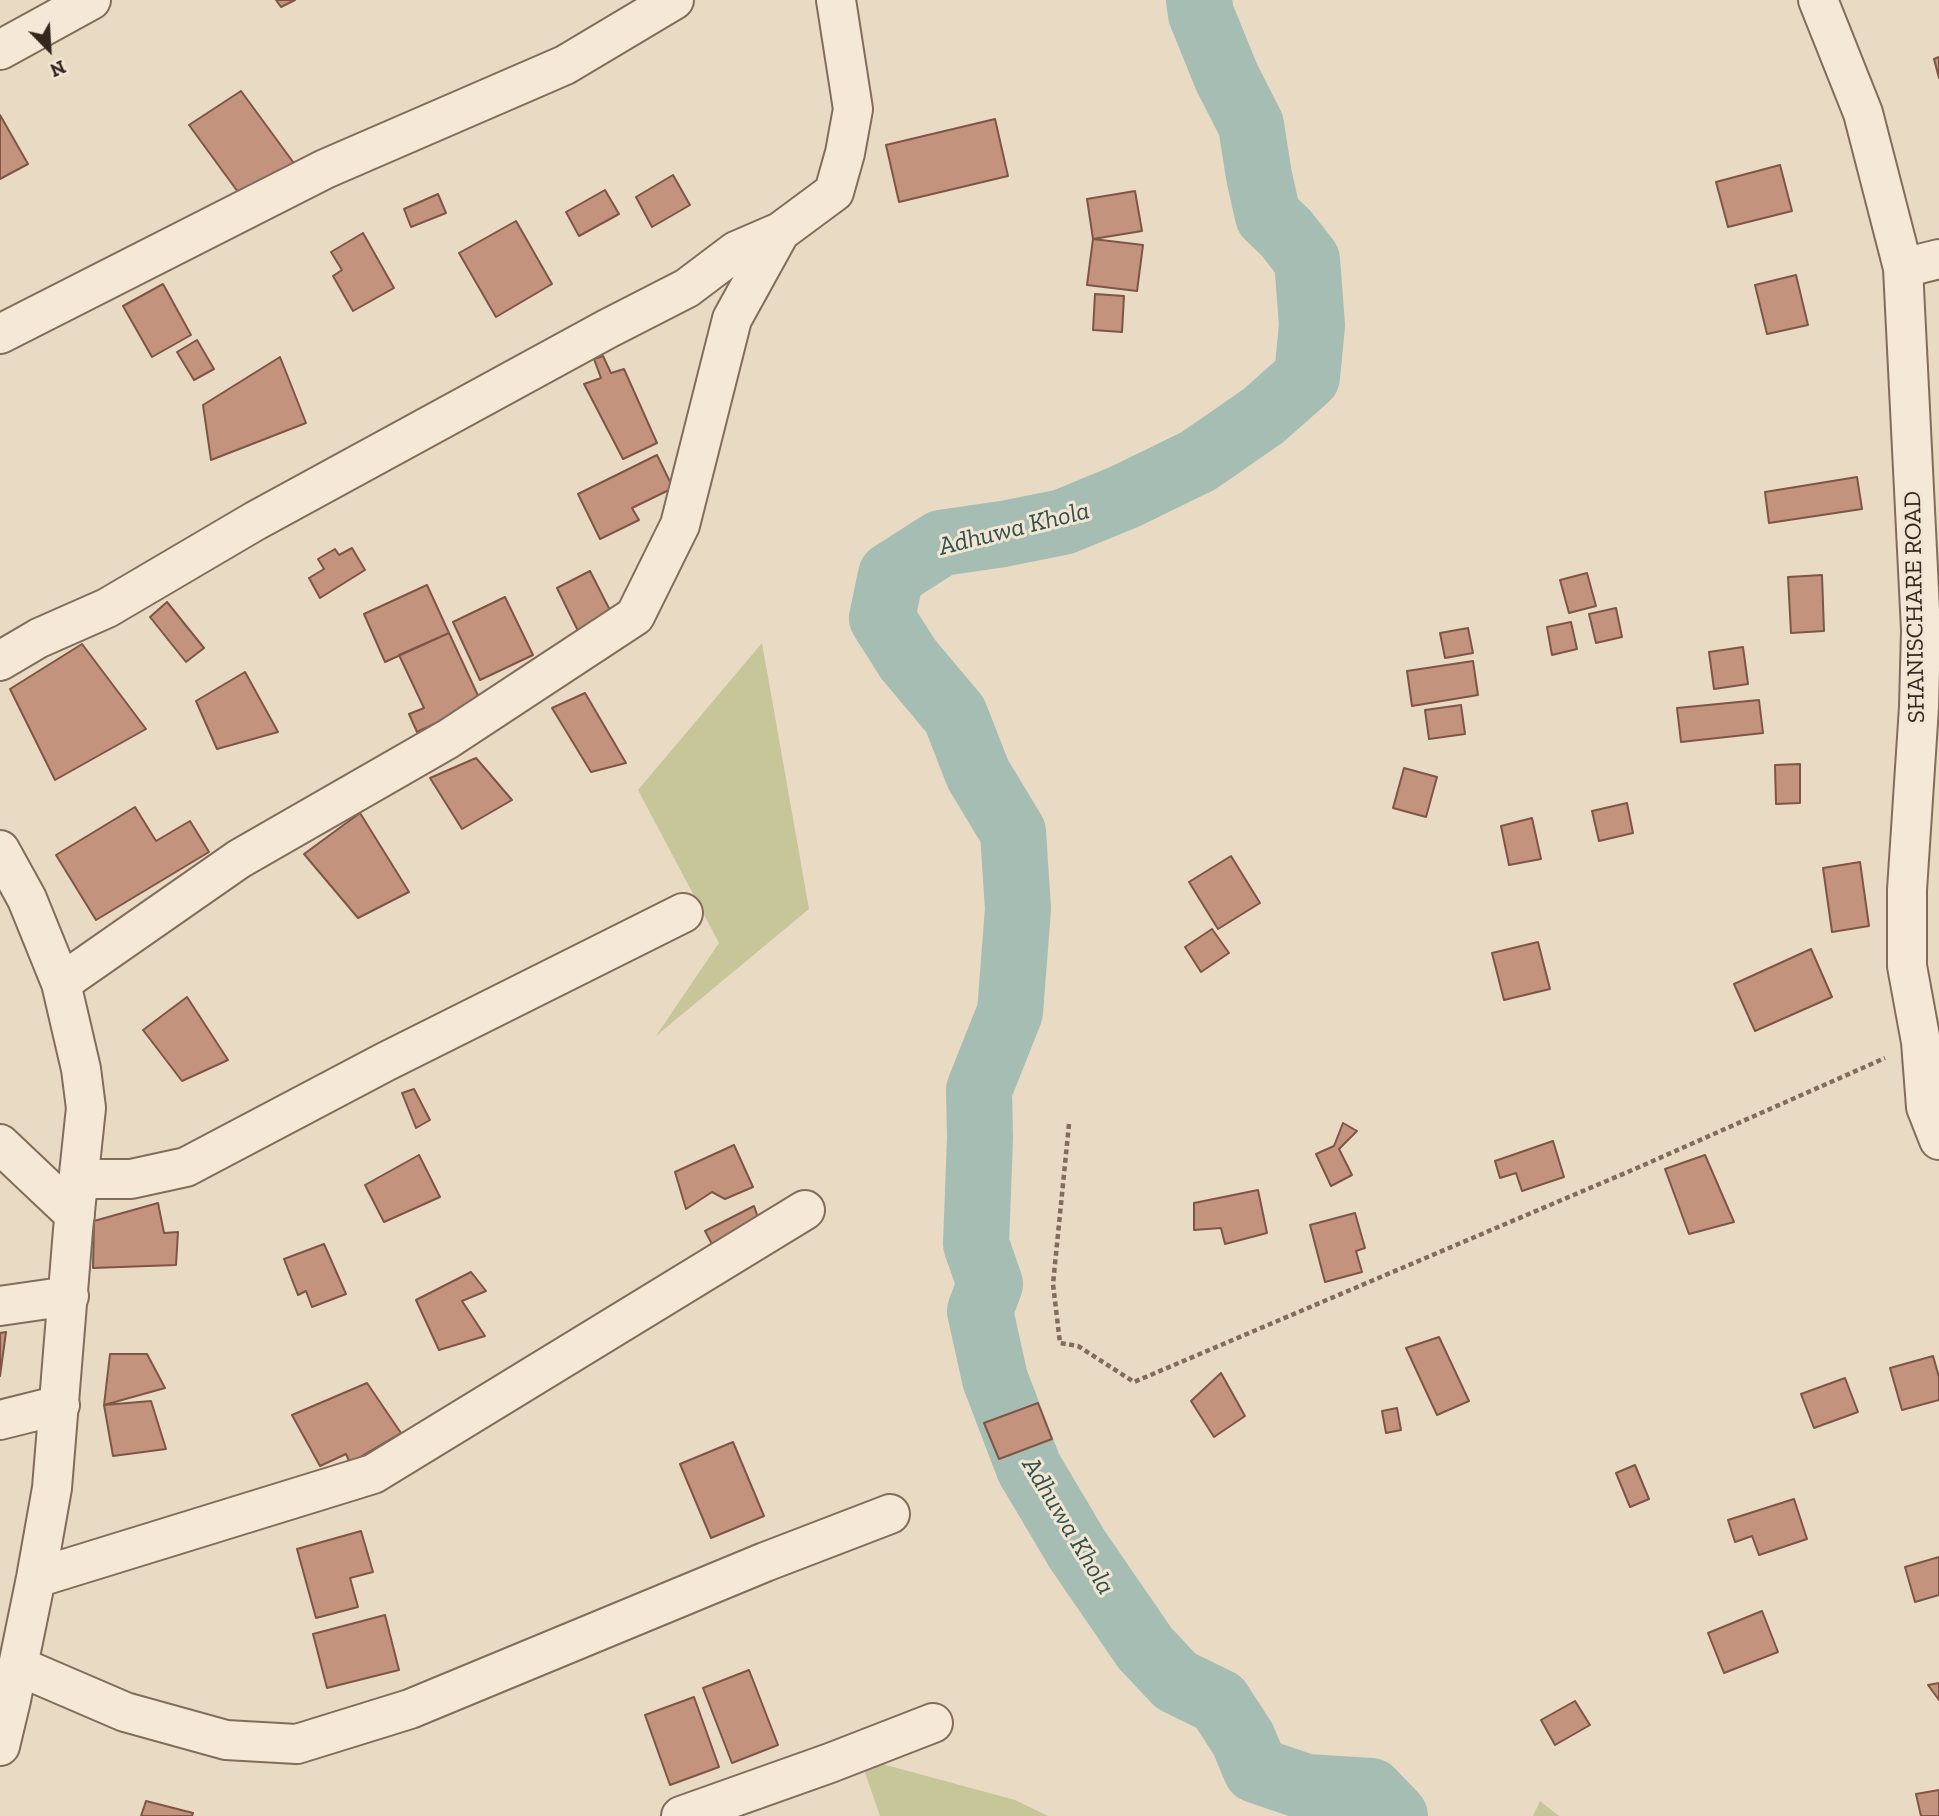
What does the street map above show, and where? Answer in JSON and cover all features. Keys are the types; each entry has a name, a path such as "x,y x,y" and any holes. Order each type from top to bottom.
{"street":[{"path":"0,50 91,0"},
{"path":"0,334 325,169 565,65 674,0"},
{"path":"0,661 39,638 107,608 255,521 687,288 736,251 779,232 834,192 853,109 836,0"},
{"name":"SHANISCHARE ROAD","path":"1818,0 1921,263 1930,628 1919,707 1907,890 1923,962 1921,1042 1926,1107 1939,1140"},
{"path":"61,983 239,859 448,739 635,616 680,525 732,319 779,232"},
{"path":"0,850 27,899 61,983 82,1069 86,1108 52,1488 36,1578 0,1743"},
{"path":"77,1197 186,1167 316,1097 683,913"},
{"path":"0,1144 77,1197"},
{"path":"36,1578 373,1474 805,1210"},
{"path":"0,1307 69,1296"},
{"path":"0,1420 60,1405"},
{"path":"18,1666 125,1712 226,1740 297,1744 410,1709 765,1562 890,1514"},
{"path":"681,1816 933,1723"}],"path":[{"path":"1069,1124 1054,1284 1060,1343 1078,1346 1135,1382 1637,1168 1921,1042"}],"green space":[{"path":"762,643 809,909 656,1036 719,943 638,790"},
{"path":"860,1758 1015,1800 1048,1816 880,1816"},
{"path":"1540,1801 1559,1816 1533,1816"}],"building":[{"path":"276,0 295,0 281,7"},
{"path":"1939,57 1939,78 1934,59"},
{"path":"241,91 296,166 249,207 189,125"},
{"path":"0,115 28,164 0,179"},
{"path":"995,119 1008,176 899,202 886,145"},
{"path":"1780,165 1792,211 1728,227 1716,182"},
{"path":"673,175 690,205 652,227 636,197"},
{"path":"605,190 619,214 579,236 566,212"},
{"path":"1135,191 1142,231 1093,239 1087,199"},
{"path":"438,194 446,213 411,227 404,209"},
{"path":"516,221 552,284 496,317 459,253"},
{"path":"363,233 394,288 353,311 333,276 342,270 331,252"},
{"path":"1093,239 1143,245 1137,291 1087,285"},
{"path":"1796,275 1808,325 1767,334 1755,285"},
{"path":"163,284 191,335 152,357 123,306"},
{"path":"1095,294 1124,296 1122,332 1093,330"},
{"path":"197,340 214,369 194,380 177,352"},
{"path":"603,356 611,373 624,369 657,443 623,459 584,384 601,378 594,359"},
{"path":"280,357 306,423 211,460 203,405"},
{"path":"657,455 673,488 632,508 639,520 600,539 578,494"},
{"path":"1857,477 1862,509 1769,523 1765,492"},
{"path":"352,548 365,570 320,598 309,578 324,569 318,559 335,549 339,555"},
{"path":"590,571 614,618 580,635 557,588"},
{"path":"1587,573 1596,606 1569,613 1560,580"},
{"path":"1822,575 1824,631 1791,633 1788,577"},
{"path":"427,585 449,633 385,662 364,614"},
{"path":"505,597 533,655 480,680 453,622"},
{"path":"167,602 204,648 186,662 150,617"},
{"path":"1616,608 1622,637 1596,643 1589,614"},
{"path":"1571,622 1577,649 1552,655 1547,627"},
{"path":"1468,628 1473,653 1445,658 1440,633"},
{"path":"449,633 481,702 417,732 409,714 424,708 399,655"},
{"path":"82,644 146,729 55,780 10,689"},
{"path":"1743,647 1748,684 1714,689 1709,652"},
{"path":"1473,661 1478,695 1412,706 1407,671"},
{"path":"245,672 278,732 217,749 196,701"},
{"path":"585,693 626,763 591,772 552,708"},
{"path":"1759,700 1763,733 1681,742 1677,708"},
{"path":"1461,705 1465,734 1429,739 1425,710"},
{"path":"476,758 512,800 462,829 430,778"},
{"path":"1800,764 1800,803 1776,804 1775,765"},
{"path":"1404,768 1437,777 1426,817 1393,808"},
{"path":"1627,803 1633,833 1599,841 1592,811"},
{"path":"135,807 156,841 190,821 209,852 96,920 56,855"},
{"path":"360,813 409,892 358,918 304,854"},
{"path":"1532,818 1541,859 1509,865 1501,826"},
{"path":"1231,856 1260,903 1218,929 1189,882"},
{"path":"1860,862 1869,926 1832,932 1823,868"},
{"path":"1212,929 1229,953 1201,972 1185,947"},
{"path":"1538,942 1550,989 1504,1000 1492,953"},
{"path":"1811,949 1832,997 1755,1031 1734,984"},
{"path":"187,997 228,1060 182,1081 143,1030"},
{"path":"414,1089 430,1120 416,1128 402,1093"},
{"path":"1343,1123 1357,1131 1339,1149 1352,1175 1331,1186 1316,1154 1334,1146"},
{"path":"1553,1141 1564,1177 1522,1191 1516,1173 1500,1178 1495,1161"},
{"path":"734,1145 753,1187 725,1199 712,1192 686,1209 675,1172"},
{"path":"419,1155 440,1197 384,1222 365,1185"},
{"path":"1705,1155 1734,1222 1689,1234 1665,1169"},
{"path":"1258,1190 1267,1233 1225,1244 1221,1228 1194,1230 1194,1203"},
{"path":"158,1203 164,1233 178,1232 176,1265 93,1268 94,1221"},
{"path":"754,1206 764,1235 721,1261 705,1231"},
{"path":"1355,1213 1365,1248 1356,1251 1362,1272 1325,1282 1310,1225"},
{"path":"324,1244 346,1294 312,1307 306,1291 298,1295 284,1259"},
{"path":"471,1272 486,1291 462,1301 485,1336 439,1350 416,1300"},
{"path":"6,1332 0,1376 0,1333"},
{"path":"1439,1337 1469,1401 1437,1415 1406,1348"},
{"path":"110,1354 147,1354 165,1388 104,1405"},
{"path":"1933,1356 1939,1377 1939,1400 1902,1410 1890,1368"},
{"path":"1221,1373 1245,1416 1214,1437 1191,1401"},
{"path":"1845,1378 1858,1412 1814,1428 1801,1394"},
{"path":"367,1383 401,1433 350,1463 346,1454 320,1466 292,1415"},
{"path":"151,1401 166,1449 113,1456 104,1405"},
{"path":"1038,1403 1052,1439 999,1459 984,1423"},
{"path":"1397,1408 1401,1430 1386,1433 1382,1411"},
{"path":"733,1442 764,1516 711,1538 680,1464"},
{"path":"1635,1465 1649,1499 1630,1507 1616,1473"},
{"path":"1794,1499 1807,1539 1759,1555 1752,1536 1735,1542 1728,1520"},
{"path":"361,1531 373,1572 350,1578 358,1607 316,1618 297,1549"},
{"path":"1939,1557 1939,1595 1915,1602 1905,1567"},
{"path":"1762,1611 1778,1652 1724,1673 1708,1633"},
{"path":"385,1615 399,1670 327,1688 313,1634"},
{"path":"749,1670 778,1745 732,1763 703,1688"},
{"path":"1939,1683 1939,1700 1928,1685"},
{"path":"694,1697 719,1767 670,1785 645,1715"},
{"path":"1575,1701 1590,1725 1555,1745 1541,1720"},
{"path":"1939,1790 1939,1816 1921,1816 1916,1794"},
{"path":"146,1801 193,1813 192,1816 141,1816"}],"waterway":[{"name":"Adhuwa Khola","path":"1199,0 1201,14 1227,78 1251,125 1268,216 1286,233 1307,260 1312,325 1307,377 1263,416 1198,461 1124,497 1063,522 941,543 891,575 882,618 908,659 955,715 978,774 1013,832 1018,909 1010,1012 979,1090 976,1244 990,1284 980,1311 995,1379 1029,1468 1077,1549 1145,1648 1176,1681 1219,1702 1243,1739 1256,1770 1306,1787 1371,1791 1395,1816"}]}
